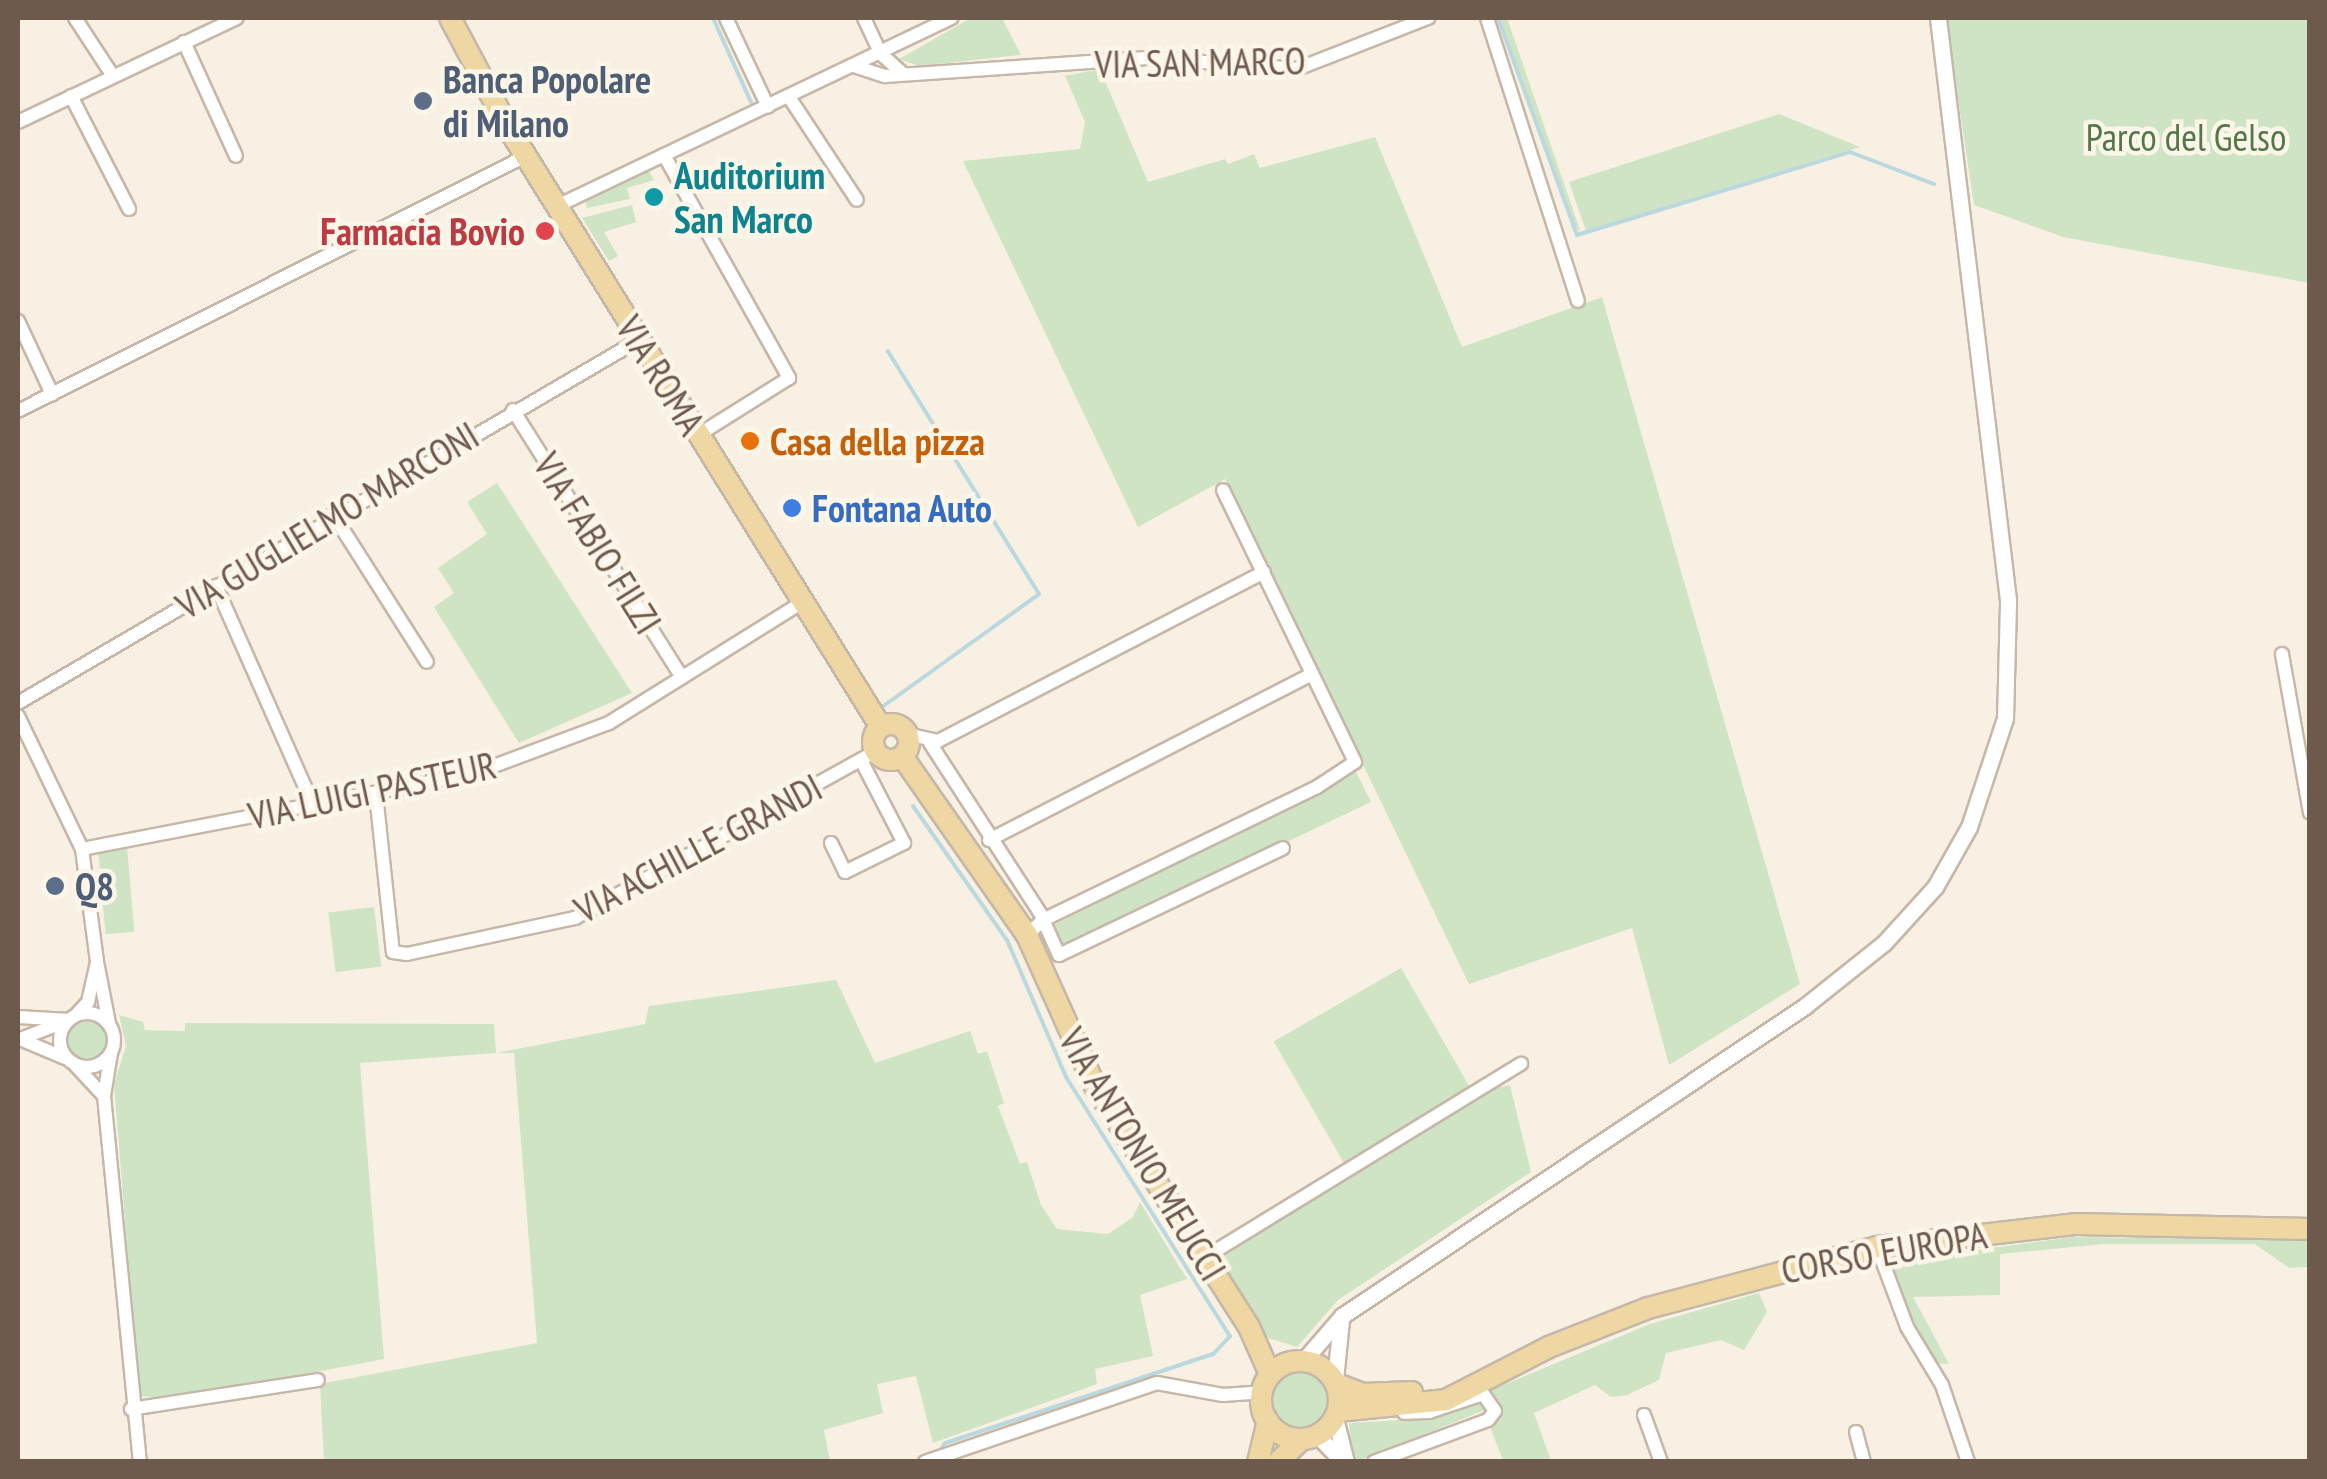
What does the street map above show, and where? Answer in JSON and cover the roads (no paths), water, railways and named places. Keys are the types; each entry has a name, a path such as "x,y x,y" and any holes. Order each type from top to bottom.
{"main road":[{"name":"VIA ROMA","path":"450,18 526,156 881,727"},
{"path":"898,726 907,734 902,756 890,760 868,755 881,727 898,726"},
{"name":"VIA ANTONIO MEUCCI","path":"902,756 1026,935 1095,1086 1249,1328 1266,1383"},
{"name":"CORSO EUROPA","path":"1337,1414 1446,1400 1478,1381 1648,1308 1876,1247 2078,1224 2310,1229"},
{"name":"VIA ANTONIO MEUCCI","path":"1249,1328 1302,1360"},
{"path":"1258,1462 1268,1421 1266,1383 1302,1360 1336,1382 1337,1414 1278,1462"},
{"name":"CORSO EUROPA","path":"1336,1382 1391,1394 1478,1381"},
{"path":"1268,1421 1310,1437"}],"street":[{"path":"75,18 114,76"},
{"path":"18,122 237,18"},
{"path":"726,18 768,107"},
{"path":"864,18 880,53 903,74"},
{"path":"557,206 952,18"},
{"name":"VIA SAN MARCO","path":"854,66 869,75 1151,58 1297,68 1428,18"},
{"path":"1487,18 1578,302"},
{"path":"1302,1360 1342,1316 1804,1006 1884,942 1935,888 1969,828 2005,718 2010,659 1938,18"},
{"path":"184,42 236,156"},
{"path":"71,96 129,209"},
{"path":"790,97 857,200"},
{"path":"664,155 790,378 698,436"},
{"path":"18,411 526,156"},
{"path":"18,321 52,394"},
{"name":"VIA GUGLIELMO MARCONI","path":"18,703 333,514 639,340"},
{"name":"VIA FABIO FILZI","path":"513,410 682,676"},
{"path":"1026,935 1043,920 1318,787 1355,762 1223,490"},
{"path":"333,514 427,662"},
{"path":"930,743 1264,572"},
{"path":"216,586 314,807"},
{"name":"VIA LUIGI PASTEUR","path":"82,849 475,773 609,723 803,602"},
{"path":"2282,654 2310,813"},
{"path":"989,840 1312,674"},
{"path":"18,716 82,849 112,1053 104,1096 131,1409 140,1462"},
{"path":"907,734 930,743 1064,956 1283,848"},
{"name":"VIA ACHILLE GRANDI","path":"376,794 393,952 406,954 575,918 868,755 904,842 845,872 830,843"},
{"path":"96,962 88,1002 72,1018 60,1042 70,1061 104,1096"},
{"path":"18,1017 72,1018 96,1014 109,1023"},
{"path":"19,1039 72,1018"},
{"path":"19,1039 91,1068 112,1053"},
{"path":"1204,1258 1521,1064"},
{"path":"1876,1247 1907,1326 1942,1385 1968,1462"},
{"path":"1336,1382 1334,1338 1342,1316"},
{"path":"131,1409 318,1380"},
{"path":"936,1458 1157,1382 1243,1397 1266,1383"},
{"path":"1374,1462 1488,1420 1494,1411 1483,1394 1430,1412 1388,1408"},
{"path":"1337,1414 1344,1462"},
{"path":"1644,1416 1661,1462"},
{"path":"1856,1432 1864,1462"},
{"path":"1310,1437 1344,1462"}],"waterway":[{"path":"713,18 751,102"},
{"path":"1498,18 1577,235 1850,152 1934,184"},
{"path":"882,707 1039,594 888,351"},
{"path":"913,806 1007,940 1066,1077 1230,1336 1213,1354 945,1443 939,1452"}],"place":[{"name":"Banca Popolare di Milano","path":"423,101"},
{"name":"Auditorium San Marco","path":"654,197"},
{"name":"Farmacia Bovio","path":"545,231"},
{"name":"Casa della pizza","path":"750,441"},
{"name":"Fontana Auto","path":"792,508"},
{"name":"Q8","path":"55,886"}],"park label":[{"name":"Parco del Gelso","path":"2186,137"}]}
